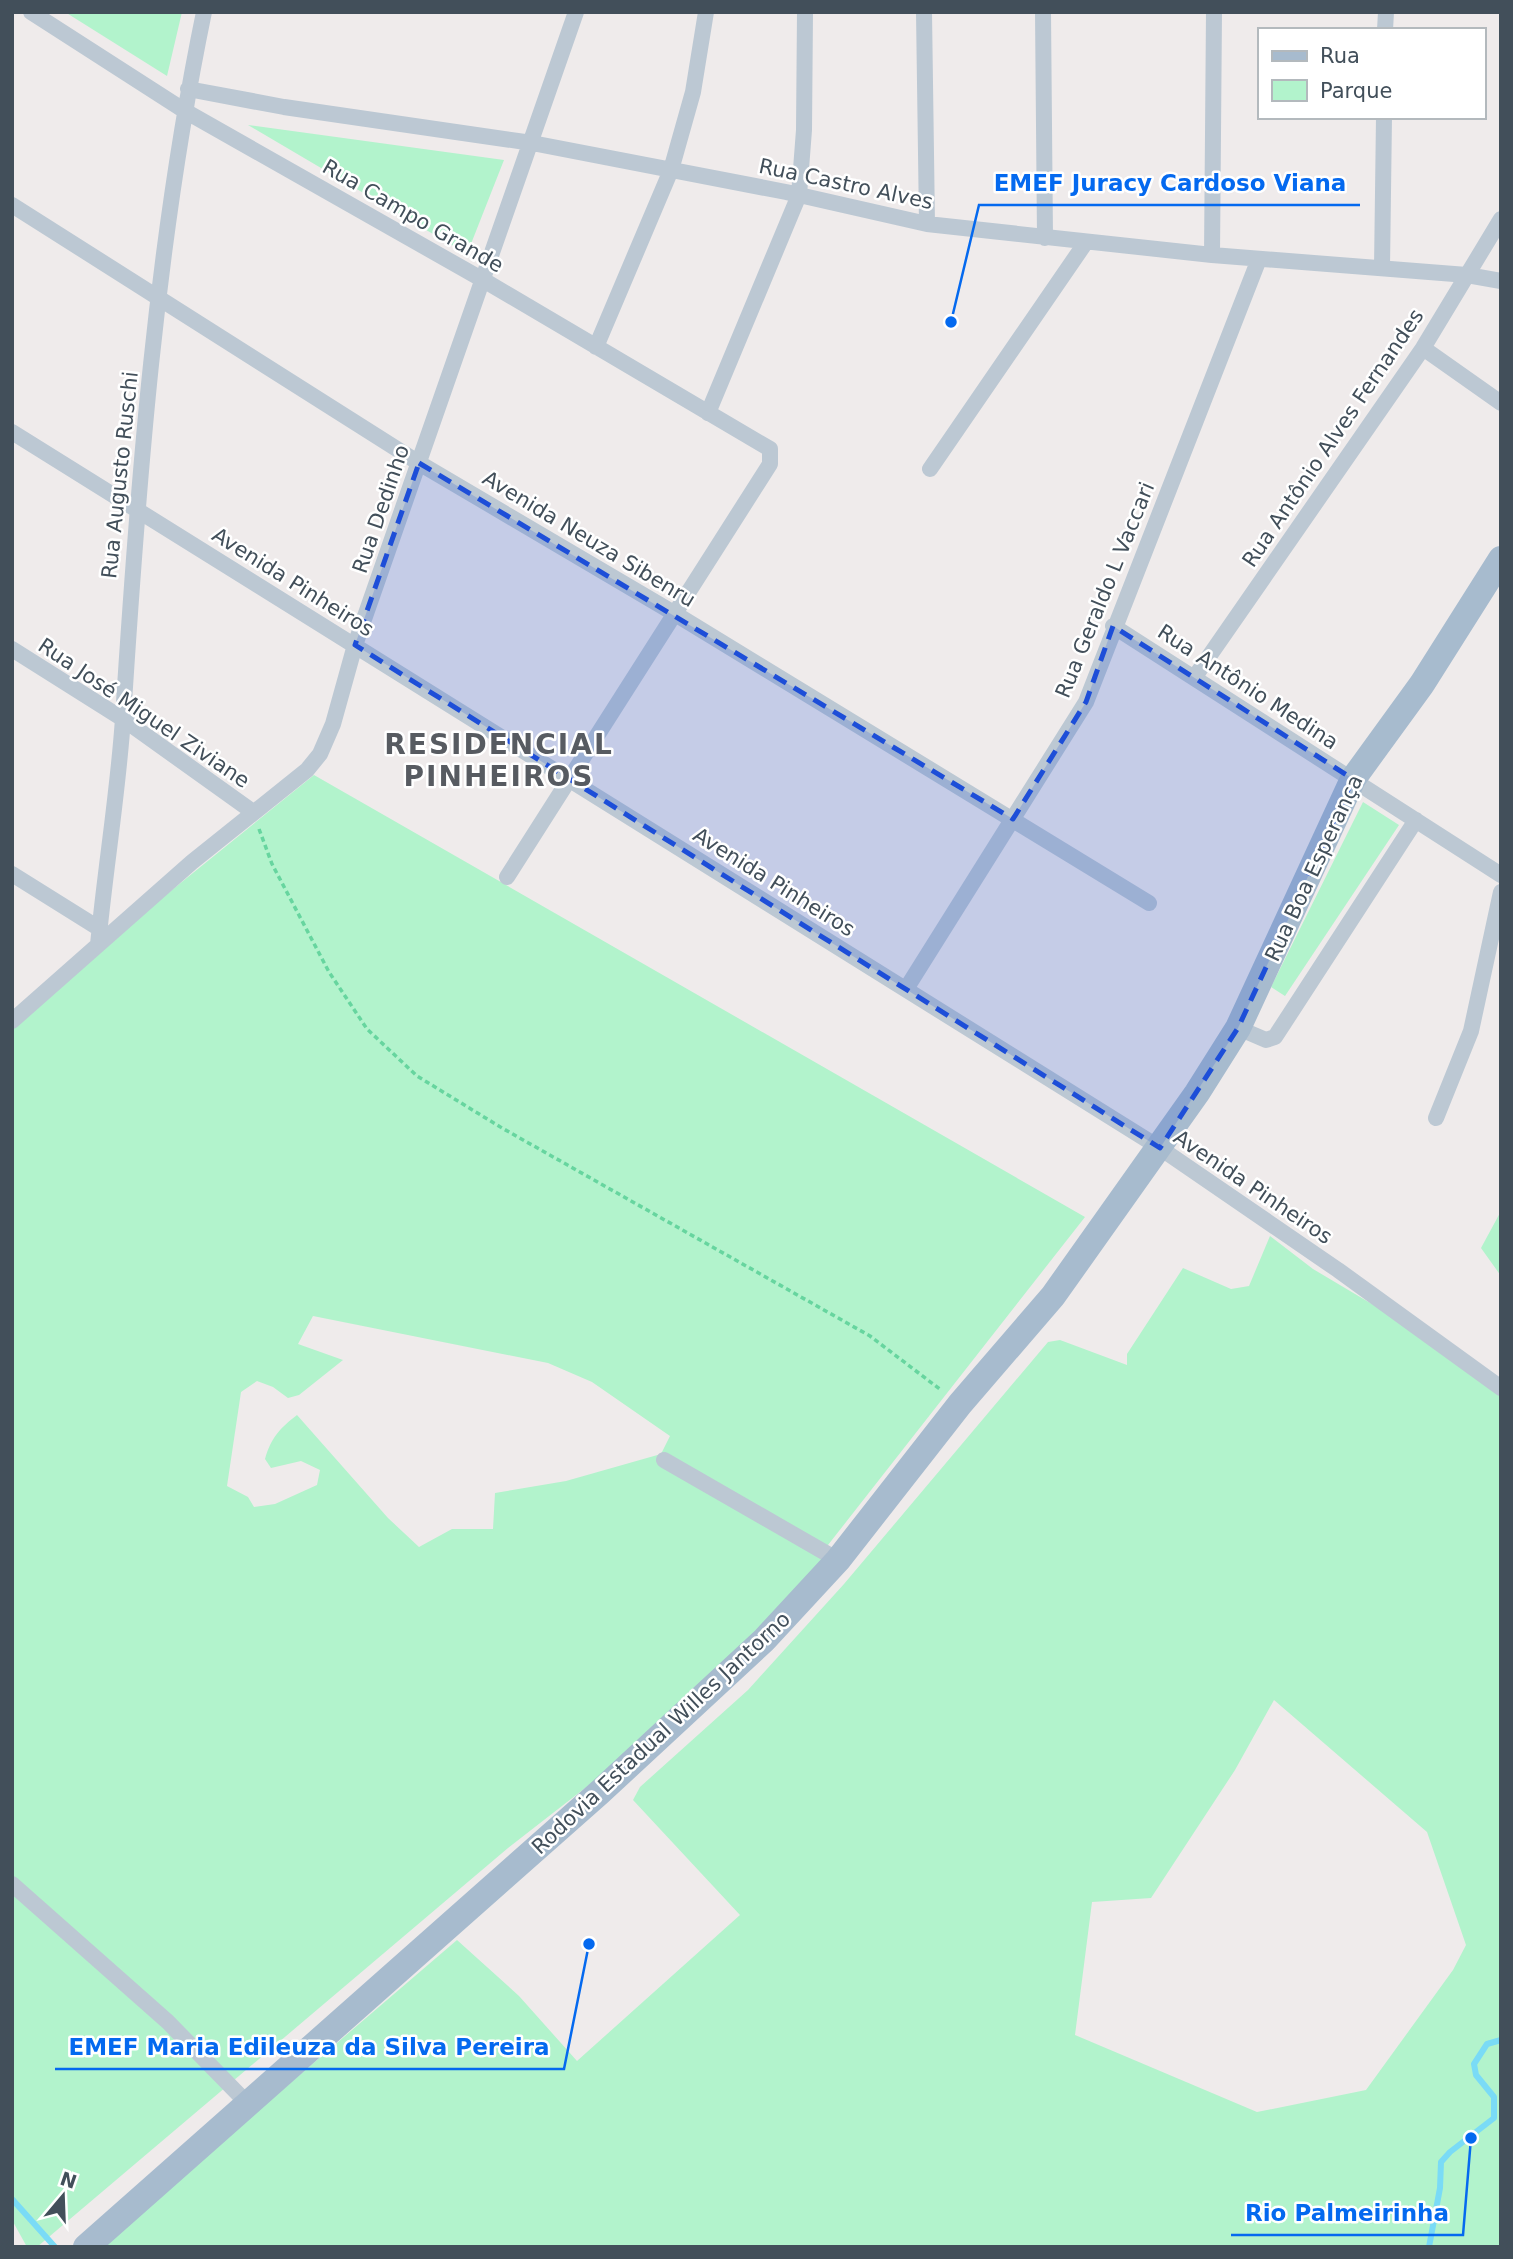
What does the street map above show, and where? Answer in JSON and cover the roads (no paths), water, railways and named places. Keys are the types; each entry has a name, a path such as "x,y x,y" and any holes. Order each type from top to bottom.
{"main road":[{"name":"Rua Boa Esperança","path":"1160,1148 1238,1028 1353,779 1422,684 1501,559"},
{"name":"Rodovia Estadual Willes Jantorno","path":"86,2247 600,1792 764,1640 838,1560 960,1405 1054,1296 1160,1148"}],"street":[{"name":"Rua Campo Grande","path":"31,12 185,111 485,281 708,413 765,443 771,455 770,464 677,615"},
{"name":"Rua Augusto Ruschi","path":"99,937 123,719 135,509 188,89 204,12"},
{"name":"Rua Dedinho","path":"12,1021 99,937 307,770 320,754 355,645 485,281 576,12"},
{"path":"596,347 671,170 690,103 706,12"},
{"path":"708,413 799,195 804,131 805,12"},
{"path":"924,12 927,224"},
{"path":"1042,12 1045,238"},
{"path":"1212,255 1214,12"},
{"name":"Rua Castro Alves","path":"188,89 284,107 532,143 799,195 927,224 1086,243 1467,275 1501,281"},
{"path":"1382,268 1384,119"},
{"name":"Avenida Neuza Sibenru","path":"12,205 419,463 677,615 1149,903"},
{"name":"Rua Antônio Alves Fernandes","path":"1194,677 1423,348 1501,219"},
{"path":"930,469 1086,243"},
{"name":"Rua Geraldo L Vaccari","path":"906,989 1086,702 1113,626 1259,259"},
{"path":"1423,348 1501,402"},
{"name":"Avenida Pinheiros","path":"12,432 1160,1148 1501,1388"},
{"path":"507,877 677,615"},
{"name":"Rua Antônio Medina","path":"1113,626 1501,875"},
{"name":"Rua José Miguel Ziviane","path":"12,649 123,719 253,812"},
{"path":"1238,1028 1266,1040 1275,1037 1416,820"},
{"path":"12,874 99,937"},
{"path":"1436,1118 1471,1031 1501,892"},
{"path":"664,1460 838,1560"},
{"path":"12,1884 168,2022 248,2104"}],"waterway":[{"path":"1429,2247 1440,2188 1441,2162 1494,2118 1494,2097 1476,2075 1474,2064 1487,2044 1501,2040"},
{"path":"12,2199 55,2247"}],"place":[{"name":"EMEF Juracy Cardoso Viana","path":"951,322"},
{"name":"EMEF Maria Edileuza da Silva Pereira","path":"589,1944"},
{"name":"Rio Palmeirinha","path":"1471,2138"}],"district":[{"name":"RESIDENCIAL PINHEIROS","path":"499,760"}]}
